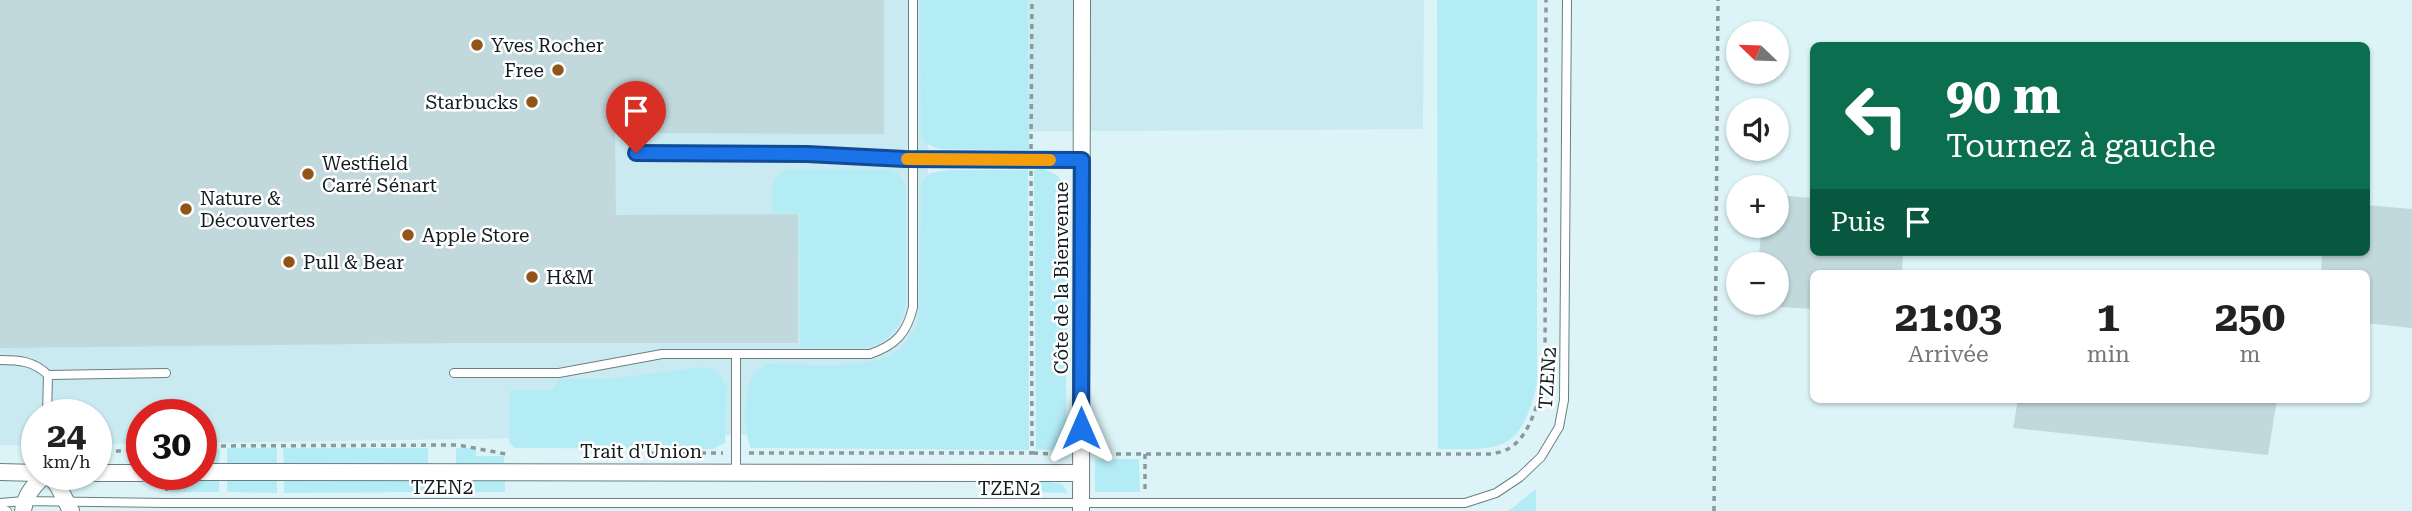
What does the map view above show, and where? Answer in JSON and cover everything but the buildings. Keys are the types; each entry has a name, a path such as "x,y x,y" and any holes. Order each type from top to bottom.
{"street":[{"name":"Côte de la Bienvenue","path":"1081,508 1082,0"},
{"path":"0,472 21,473"},
{"name":"Trait d'Union","path":"217,472 1081,473"},
{"path":"23,506 31,490"},
{"path":"58,490 69,507"}],"lane":[{"path":"454,373 559,373 662,354 870,354 887,348 909,323 913,307 913,0"},
{"name":"TZEN2","path":"0,506 1081,508 1145,503 1465,503 1496,493 1520,477 1541,457 1559,427 1564,400 1567,0"},
{"path":"636,153 1082,160"},
{"path":"736,355 736,472"},
{"path":"0,360 38,365 48,375 166,373"},
{"path":"47,399 48,375"},
{"path":"0,506 7,511"}],"path":[{"path":"642,453 1032,453 1032,0"},
{"path":"1095,454 1491,454 1508,449 1520,437 1535,411 1545,369 1546,0"},
{"path":"1714,511 1718,0"},
{"path":"217,446 458,445 508,454"},
{"path":"1145,454 1145,503"}],"shaded area":[{"path":"0,0 1424,0 1423,129 928,132 928,432 217,443 217,399 126,399 126,443 112,444 112,399 21,399 21,445 0,445"},
{"path":"920,0 1027,0 1029,150 939,149 925,143 921,135"},
{"path":"1437,0 1537,0 1537,385 1530,408 1515,436 1505,443 1478,449 1438,449"},
{"path":"888,169 896,173 905,185 905,309 896,328 881,342 867,347 800,348 799,213 772,213 775,180 784,171"},
{"path":"1044,169 1058,176 1067,189 1066,449 1036,450 1034,170"},
{"path":"947,170 1028,170 1029,450 751,448 746,427 748,392 750,382 763,366 869,362 884,358 903,346 918,322 922,183 930,173"},
{"path":"703,367 717,370 726,386 725,443 713,449 515,448 509,443 510,390 553,390 559,379 607,379"},
{"path":"227,448 277,448 277,467 227,467"},
{"path":"283,448 428,448 428,467 284,468"},
{"path":"456,448 476,448 476,456 504,456 504,467 456,467"},
{"path":"217,449 220,449 217,467"},
{"path":"1095,459 1139,459 1140,492 1095,492"},
{"path":"277,477 277,493 227,492 227,478"},
{"path":"219,478 219,492 170,492 217,490"},
{"path":"429,478 428,492 284,493 284,479"},
{"path":"456,478 505,478 505,492 456,492"},
{"path":"1036,480 1062,484 1068,493 1036,492"},
{"path":"1536,489 1536,511 1507,511 1511,509"}],"slow traffic":[{"path":"907,159 1050,160"}],"place":[{"name":"Yves Rocher","path":"477,45"},
{"name":"Free","path":"558,70"},
{"name":"Starbucks","path":"532,102"},
{"name":"Westfield Carré Sénart","path":"308,174"},
{"name":"Nature & Découvertes","path":"186,209"},
{"name":"Apple Store","path":"408,235"},
{"name":"Pull & Bear","path":"289,262"},
{"name":"H&M","path":"532,277"}],"route":[{"path":"636,153 1082,160 1081,428"}]}
